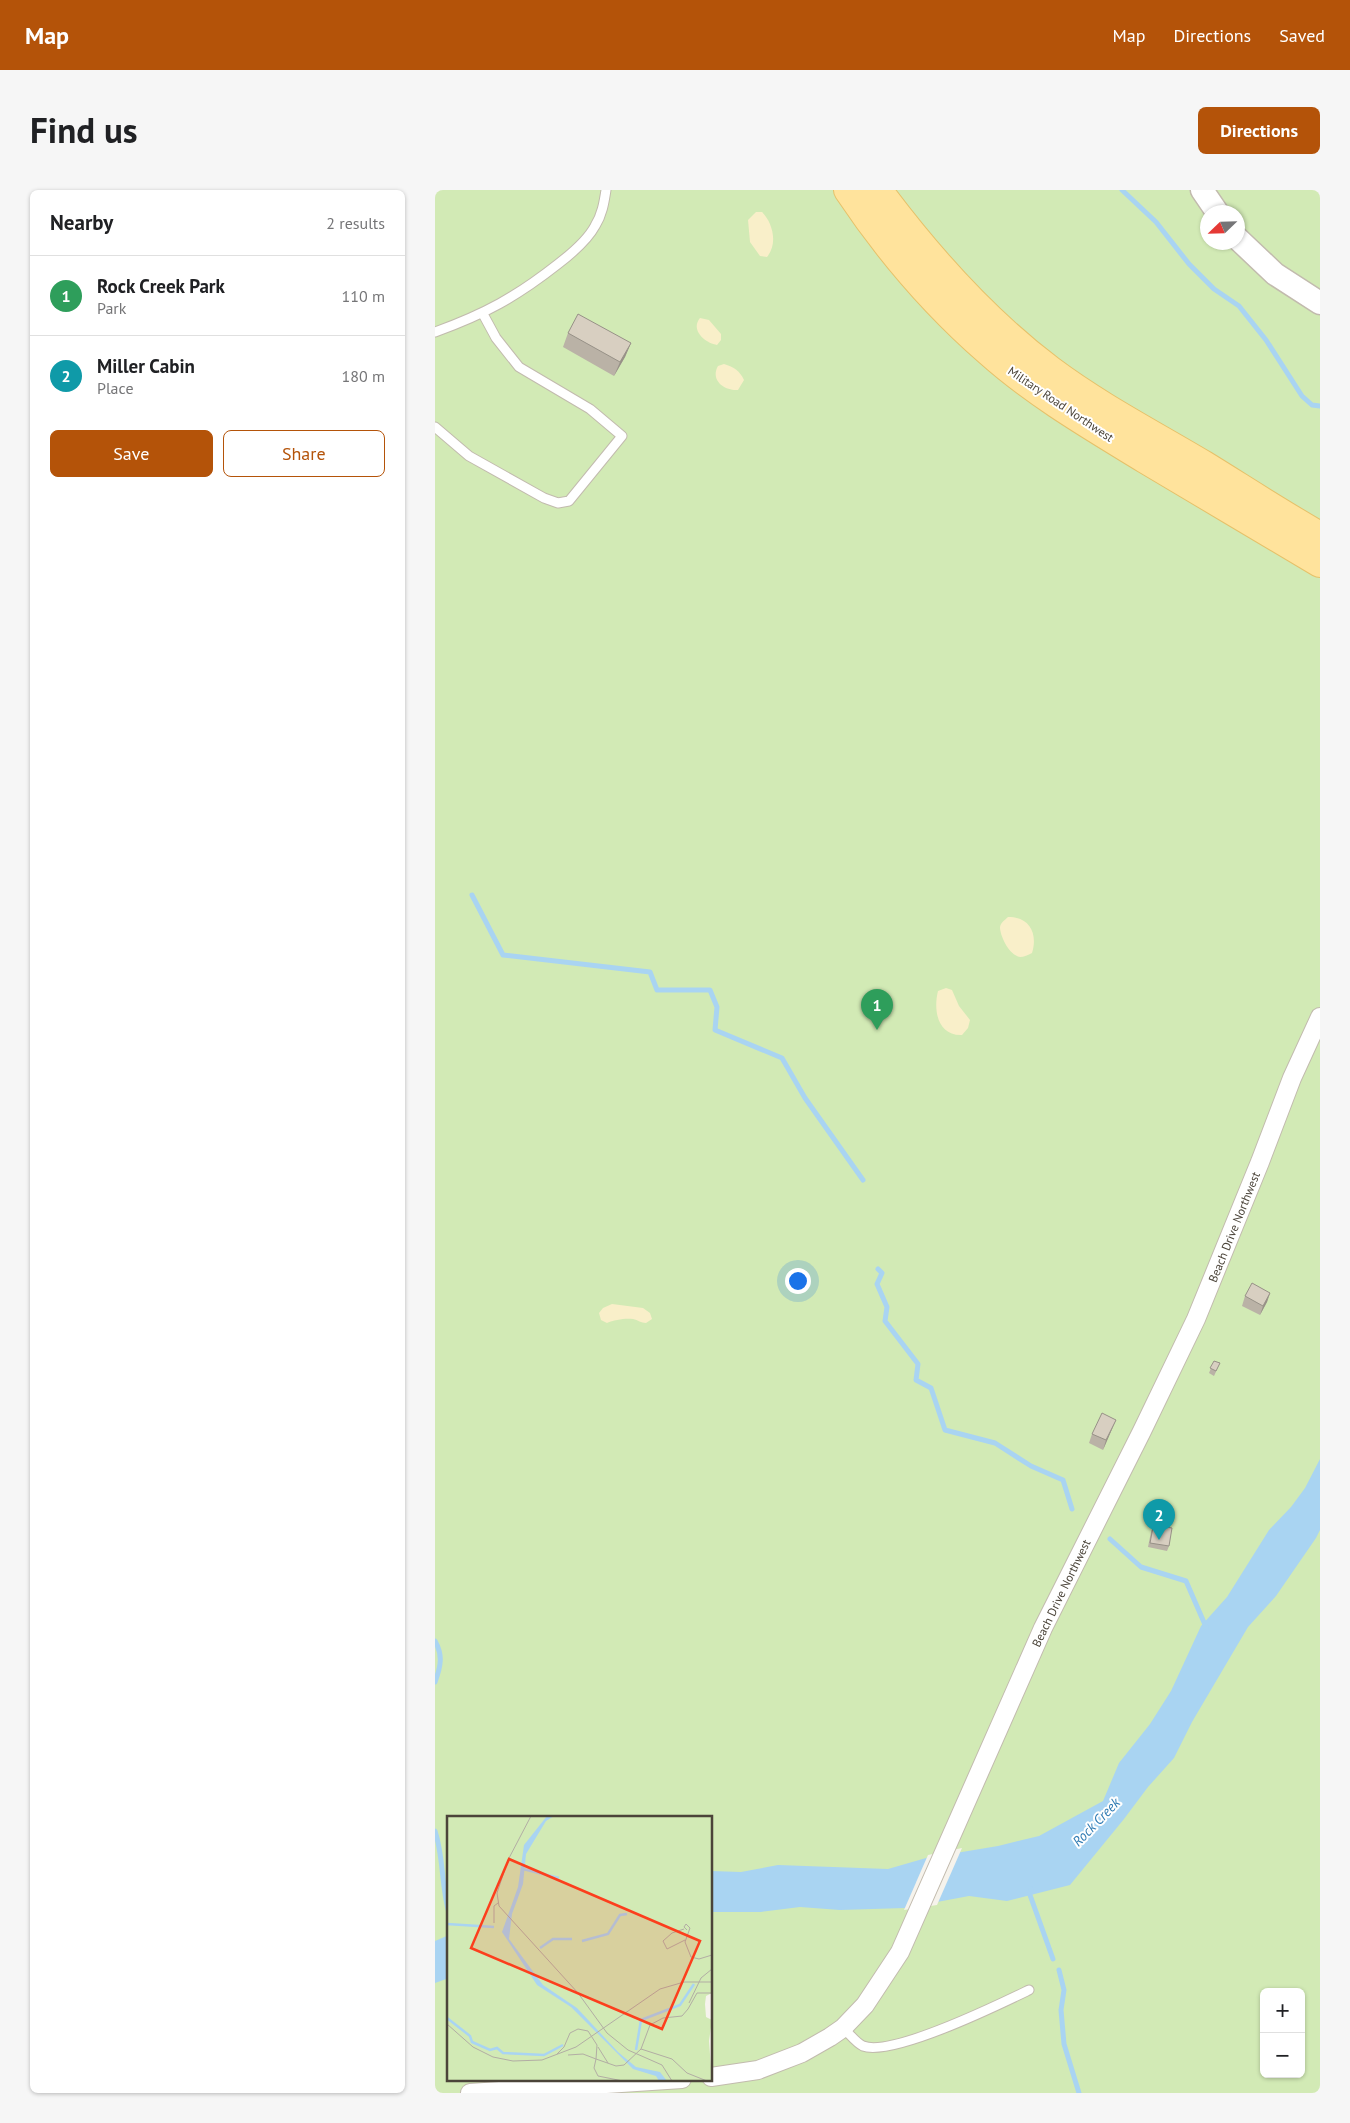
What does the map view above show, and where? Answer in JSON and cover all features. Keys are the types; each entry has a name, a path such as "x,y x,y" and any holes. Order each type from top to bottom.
{"main road":[{"name":"Military Road Northwest","path":"849,190 865,215 925,290 972,337 1021,378 1106,435 1320,563"},
{"name":"Military Road Northwest","path":"878,190 910,234 963,291 1005,332 1050,370 1118,415 1320,536"}],"street":[{"path":"1202,190 1212,205"},
{"path":"1245,246 1275,274 1320,303"},
{"name":"Beach Drive Northwest","path":"713,2077 759,2070 778,2064 815,2047 843,2028 865,2005 883,1980 909,1933 1043,1628 1196,1319 1292,1078 1320,1017"},
{"path":"470,2093 667,2080"}],"lane":[{"path":"435,332 483,314 541,277 581,243 595,227 603,209 605,190"},
{"path":"435,427 469,456 544,498 558,503 569,501 622,436 590,409 519,367 496,338 483,314"},
{"path":"843,2028 863,2046 879,2046 933,2034 1029,1990"}],"green space":[{"path":"435,190 1320,190 1320,2093 435,2093"}],"sand":[{"path":"756,212 762,212 766,217 773,234 772,246 767,257 760,256 750,242 748,220"},
{"path":"700,318 709,320 721,334 721,340 717,345 708,342 700,335 697,323"},
{"path":"724,364 731,366 741,374 744,380 738,390 723,387 717,380 716,371 718,366"},
{"path":"1008,917 1022,920 1031,928 1034,939 1032,953 1020,957 1016,956 1006,945 1000,927 1002,922"},
{"path":"946,988 952,990 959,1006 970,1020 968,1028 962,1035 947,1031 939,1021 936,1006 938,991"},
{"path":"612,1304 643,1308 650,1313 652,1319 646,1323 630,1319 607,1323 601,1320 599,1313 603,1308"}],"water":[{"name":"Rock Creek","path":"1320,1459 1320,1530 1316,1538 1276,1596 1248,1627 1192,1722 1174,1758 1148,1787 1070,1885 1007,1901 969,1896 905,1908 840,1910 800,1907 761,1912 713,1912 713,1871 741,1872 778,1865 888,1869 926,1858 998,1846 1039,1836 1103,1801 1119,1763 1150,1724 1171,1691 1201,1626 1227,1597 1269,1530 1291,1507 1305,1488"},
{"path":"447,1936 447,1979 435,1983 435,1941"}],"pier":[{"path":"962,1848 937,1905 904,1910 928,1855"}],"building":[{"path":"578,314 631,343 620,362 568,333"},
{"path":"1252,1283 1270,1293 1263,1306 1245,1296"},
{"path":"1214,1361 1220,1363 1216,1371 1210,1368"},
{"path":"1102,1413 1116,1420 1106,1440 1092,1434"},
{"path":"1160,1526 1172,1528 1169,1546 1150,1543 1153,1527 1159,1528"}],"waterway":[{"path":"1122,190 1156,222 1189,264 1214,289 1239,306 1266,340 1302,396 1312,405 1320,406"},
{"path":"472,895 503,955 650,972 657,990 710,990 717,1007 715,1030 782,1058 805,1098 863,1180"},
{"path":"878,1269 882,1273 877,1284 887,1307 885,1321 918,1364 916,1380 931,1388 945,1430 995,1443 1031,1466 1063,1480 1072,1509"},
{"path":"1110,1539 1141,1567 1186,1581 1206,1627"},
{"path":"435,1641 440,1661 435,1682"},
{"path":"435,1831 440,1851 447,1906"},
{"path":"1031,1889 1030,1895 1053,1959"},
{"path":"1059,1970 1064,1990 1061,2010 1064,2044 1079,2093"}],"place":[{"name":"Rock Creek Park","path":"877,1030"},
{"name":"Miller Cabin","path":"1159,1540"}]}
